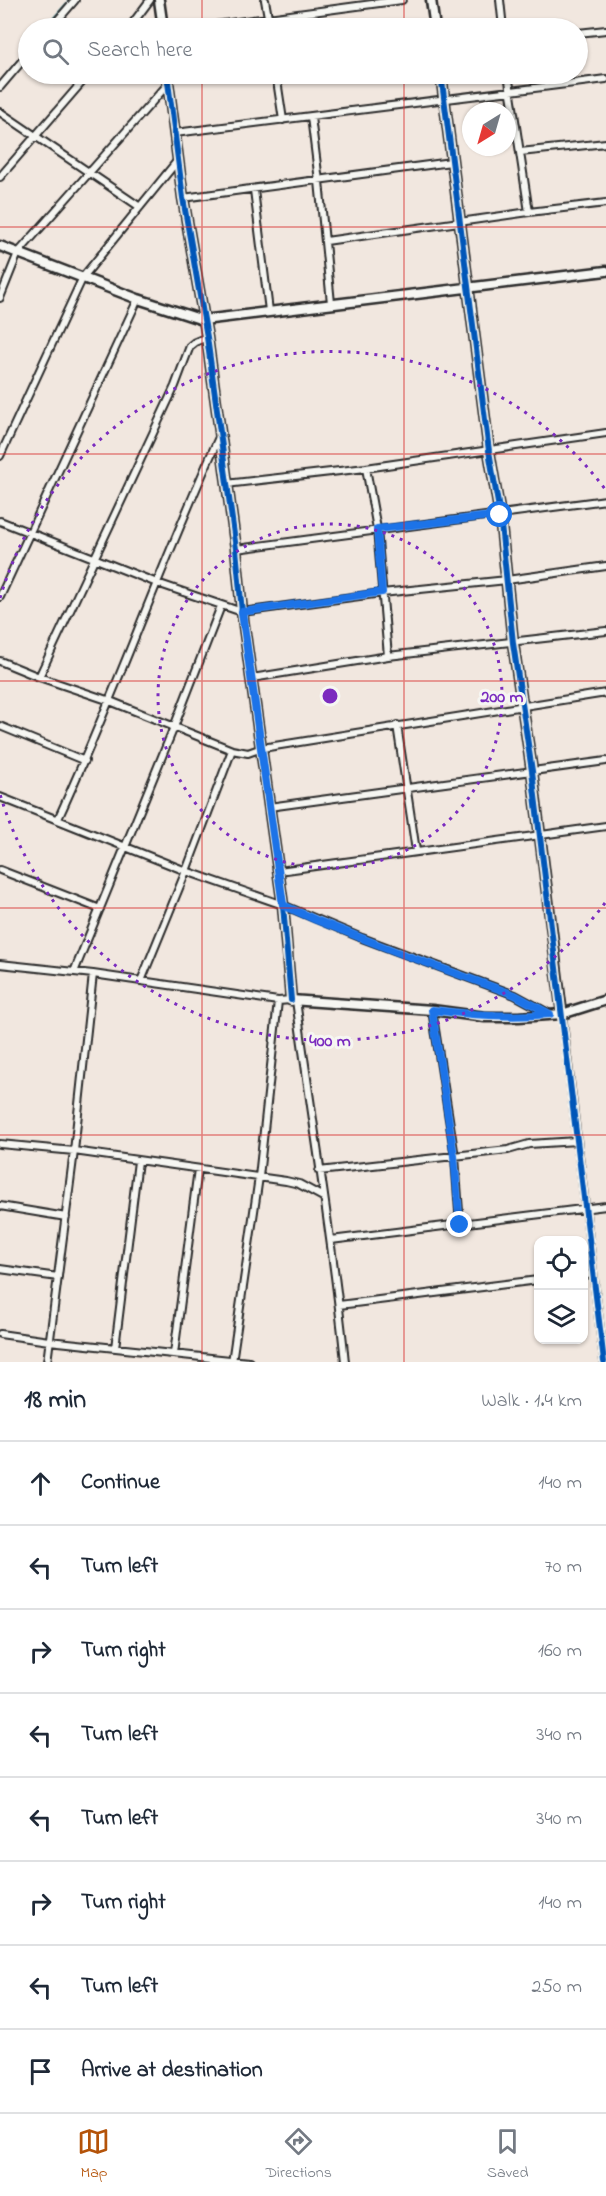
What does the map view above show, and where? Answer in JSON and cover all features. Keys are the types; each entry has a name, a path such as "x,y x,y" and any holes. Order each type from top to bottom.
{"street":[{"path":"60,18 75,0"},
{"path":"136,18 149,0 160,3 162,18"},
{"path":"265,0 268,18 402,0"},
{"path":"431,0 434,18"},
{"path":"500,0 502,18"},
{"path":"588,32 606,30"},
{"path":"0,87 18,66"},
{"path":"588,81 606,79"},
{"path":"0,177 80,84"},
{"path":"168,84 183,198 207,337 236,549 242,612 279,871 293,1000 331,1240 345,1362"},
{"path":"0,298 18,253 168,84"},
{"path":"278,84 283,120"},
{"path":"442,84 458,222 489,451 500,515 513,643 540,834 604,1362"},
{"path":"509,84 529,212"},
{"path":"175,133 566,84"},
{"path":"0,112 140,207"},
{"path":"311,117 320,181 330,303"},
{"path":"520,152 606,143"},
{"path":"0,456 83,277 178,160"},
{"path":"183,198 452,162"},
{"path":"254,190 269,311"},
{"path":"326,241 606,203"},
{"path":"0,246 138,299 203,320 606,271"},
{"path":"0,597 138,299"},
{"path":"39,677 175,386 190,346 207,337"},
{"path":"226,484 366,468 606,433"},
{"path":"58,819 110,701 191,498 219,435"},
{"path":"366,468 377,529 388,656"},
{"path":"236,549 606,500"},
{"path":"0,521 157,583 242,612 382,592 507,580 606,566"},
{"path":"74,972 221,606"},
{"path":"252,678 388,656 606,631"},
{"path":"0,661 110,701 232,750 248,753 262,748 397,725 606,693"},
{"path":"397,725 416,851"},
{"path":"0,726 85,760"},
{"path":"141,981 232,750"},
{"path":"269,807 606,761"},
{"path":"0,797 186,871 283,905 397,952 515,995 550,1014"},
{"path":"279,871 606,826"},
{"path":"0,870 100,909"},
{"path":"0,964 93,974 278,1001 293,1000 432,1010 485,1017 562,1014 606,1000"},
{"path":"47,1362 74,1152 93,974"},
{"path":"232,1361 259,1177 278,1001"},
{"path":"432,1010 454,1156 460,1225"},
{"path":"319,1171 508,1150 529,1144 577,1141"},
{"path":"0,1144 259,1177 299,1184 324,1197"},
{"path":"115,1348 138,1161"},
{"path":"174,1354 198,1169"},
{"path":"0,1206 66,1217"},
{"path":"331,1240 606,1206"},
{"path":"0,1269 58,1277"},
{"path":"588,1275 593,1274"},
{"path":"339,1305 534,1281"},
{"path":"0,1334 249,1362"}],"waterway":[{"path":"53,18 69,0"},
{"path":"0,81 18,59"}],"cycle path":[{"path":"168,84 183,198 207,337 236,549 242,612 283,905 291,1000"},
{"path":"442,84 489,451 500,515 513,643 532,771 604,1362"}],"route":[{"path":"460,1225 454,1156 432,1010 485,1017 550,1014 515,995 397,952 283,905 242,612 382,592 377,529 500,515"}]}
